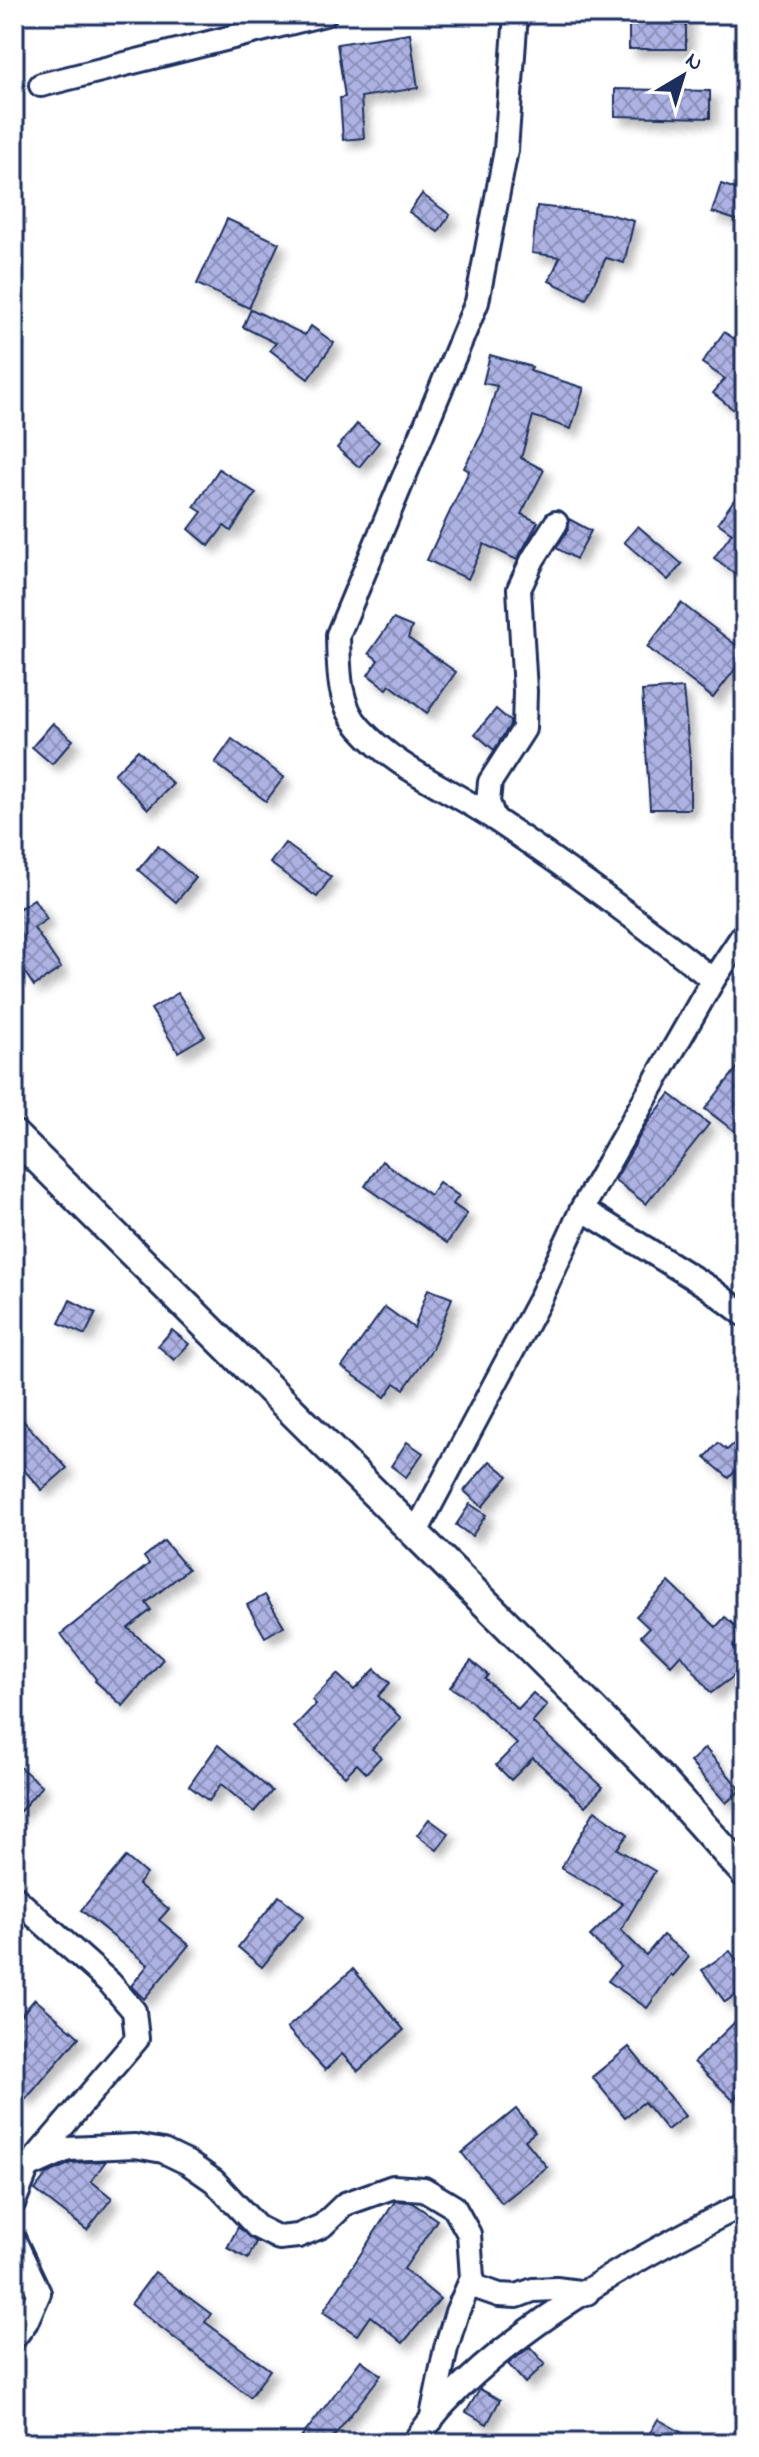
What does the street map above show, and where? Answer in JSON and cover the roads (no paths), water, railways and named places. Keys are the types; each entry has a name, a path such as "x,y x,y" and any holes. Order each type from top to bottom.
{"street":[{"path":"41,85 325,14"},
{"path":"516,14 506,150 477,302 338,635 339,688 358,726 398,762 494,818 629,914 713,980"},
{"path":"494,818 488,802 490,782 524,729 519,589 533,559 556,523"},
{"path":"415,1534 540,1299 582,1209 713,980 745,932"},
{"path":"14,1135 623,1741 745,1873"},
{"path":"582,1209 708,1287 745,1315"},
{"path":"14,1897 126,2001 134,2011 137,2039 28,2167 14,2202"},
{"path":"28,2167 68,2149 135,2146 163,2151 214,2181 257,2227 279,2238 298,2236 322,2226 345,2204 369,2195 393,2187 424,2189 454,2207 469,2234 472,2278 476,2287 499,2295 517,2296 533,2290 556,2289 587,2293"},
{"path":"413,2443 462,2388 524,2335 587,2293 745,2204"},
{"path":"14,2240 39,2293 26,2322 14,2338"},
{"path":"431,2421 446,2348 472,2278"}]}
